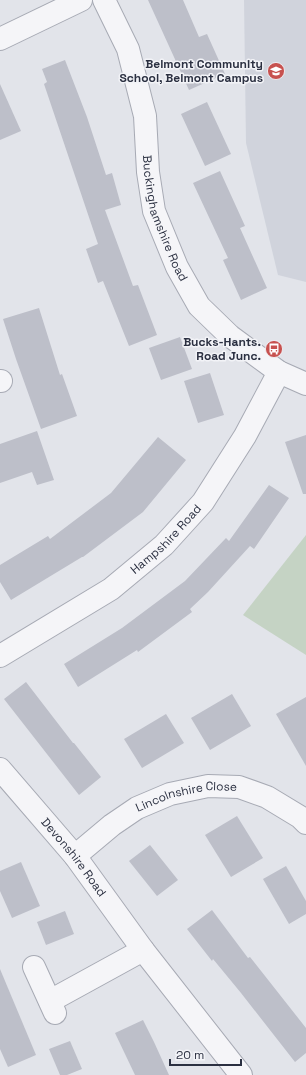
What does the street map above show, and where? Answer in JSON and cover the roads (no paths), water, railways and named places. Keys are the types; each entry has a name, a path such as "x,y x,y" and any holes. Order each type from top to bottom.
{"street":[{"path":"0,39 81,0"},
{"name":"Buckinghamshire Road","path":"104,0 128,49 145,116 148,172 154,211 176,267 199,306 230,336 279,372 306,384"},
{"name":"Hampshire Road","path":"0,656 111,589 164,545 203,502 245,436 279,372"},
{"name":"Devonshire Road","path":"0,769 75,856 143,950 241,1075"},
{"name":"Lincolnshire Close","path":"75,856 137,808 170,794 208,786 239,787 267,797 300,817 306,823"},
{"path":"34,967 53,1007 143,950"}],"place":[{"name":"Belmont Community School, Belmont Campus","path":"276,71"},
{"name":"Bucks-Hants. Road Junc.","path":"274,349"}]}
